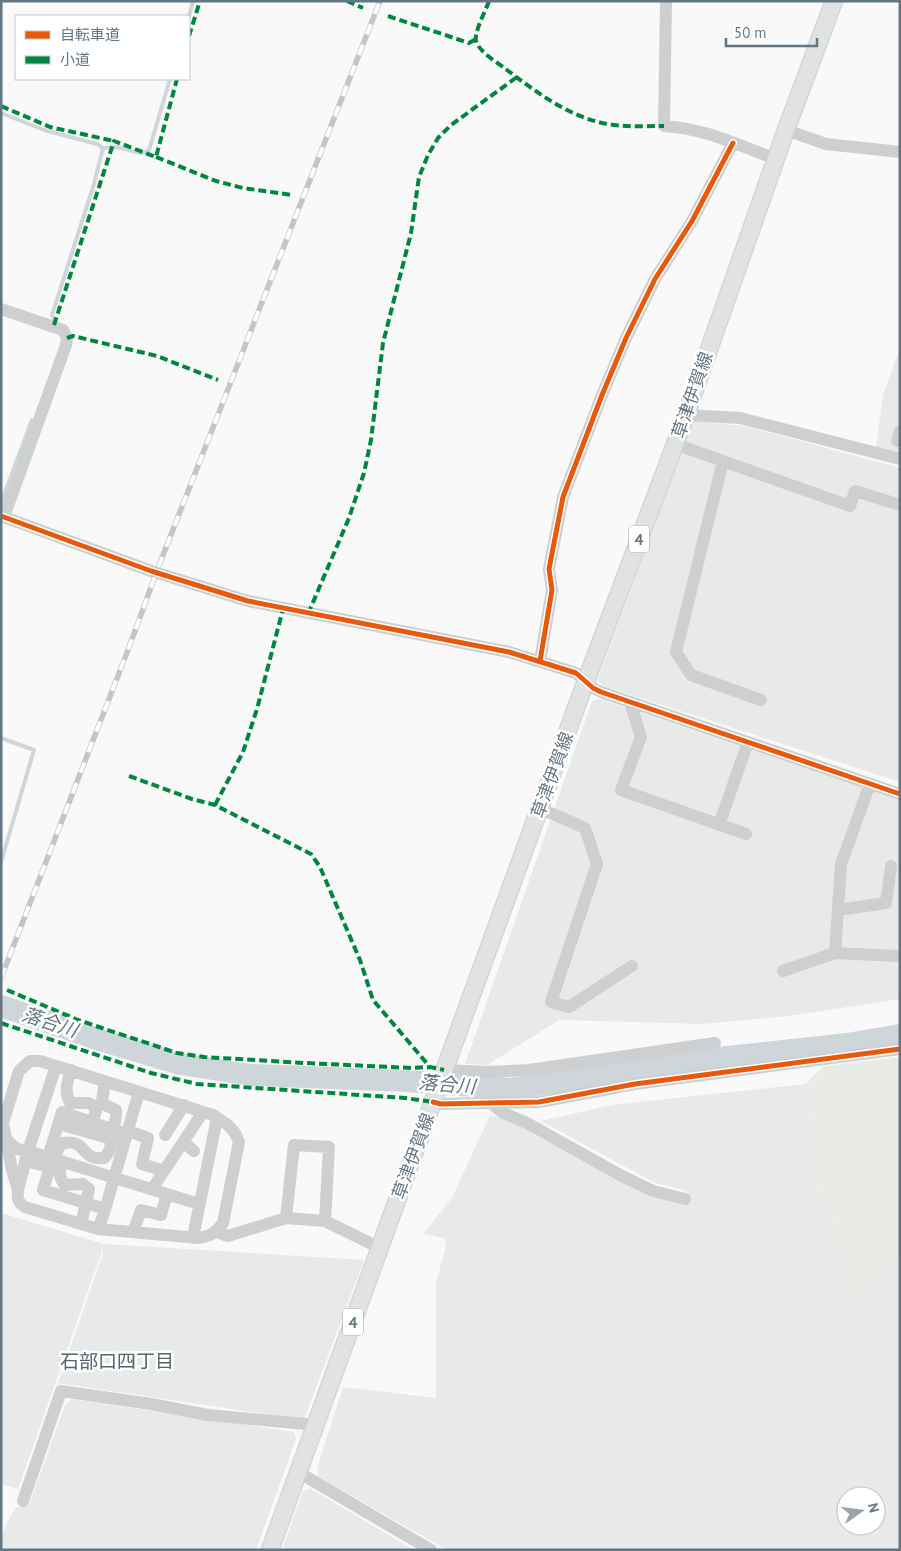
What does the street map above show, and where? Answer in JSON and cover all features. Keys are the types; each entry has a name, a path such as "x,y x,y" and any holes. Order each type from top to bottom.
{"main road":[{"name":"草津伊賀線","path":"270,1550 586,682 686,415 786,130 834,1"}],"street":[{"path":"666,1 664,126 696,130 776,159"},
{"path":"786,130 826,144 900,152"},
{"path":"540,661 552,590 549,569 563,497 626,338 655,279 692,220 733,144"},
{"path":"1,309 54,325 63,330 66,338 66,345 3,517 248,602 492,649 540,661 576,673 593,688 601,692 870,784 899,792"},
{"path":"686,415 740,418 900,459"},
{"path":"675,444 850,506 856,491 900,505"},
{"path":"723,461 676,652 691,675 761,700"},
{"path":"630,702 641,737 621,790 746,834"},
{"path":"720,825 748,742"},
{"path":"836,953 841,864 870,784"},
{"path":"540,808 585,828 597,864 551,1002 569,1008 632,966"},
{"path":"838,910 886,903 892,866"},
{"path":"783,971 836,953 896,956"},
{"path":"443,1073 529,1070 715,1043"},
{"path":"434,1098 441,1104 539,1102 635,1084 900,1049"},
{"path":"18,1190 2,1124 19,1071 30,1061 40,1061 184,1105 217,1118 228,1125 235,1133 239,1142 223,1223 217,1232 207,1237 98,1229 20,1204 17,1196 18,1190 56,1066"},
{"path":"71,1070 66,1087 66,1095 70,1103 88,1103 93,1105 96,1111 93,1134"},
{"path":"55,1159 58,1147 63,1142 73,1141 82,1146 87,1156 94,1159 104,1158 109,1151 117,1115 116,1110 105,1105 102,1101 105,1081"},
{"path":"98,1229 139,1092"},
{"path":"492,1104 503,1113 527,1123 622,1176 653,1191 685,1199"},
{"path":"167,1126 184,1105"},
{"path":"80,1224 89,1189 83,1184 65,1185 61,1180 55,1159 58,1124 62,1112 93,1134 148,1138 142,1164 164,1171"},
{"path":"152,1189 203,1112"},
{"path":"193,1237 217,1118"},
{"path":"7,1140 27,1156 50,1168 43,1190 105,1209"},
{"path":"183,1142 194,1151"},
{"path":"286,1218 294,1144 329,1147 325,1221"},
{"path":"27,1156 55,1159 199,1204"},
{"path":"133,1232 141,1210 161,1215 167,1194"},
{"path":"217,1232 228,1236 286,1218 325,1221 380,1248"},
{"path":"23,1501 61,1391 151,1404 208,1415 316,1425"},
{"path":"298,1472 432,1550"}],"shaded area":[{"path":"900,347 900,453 876,448 883,395"},
{"path":"693,421 745,426 900,468 900,782 604,686 597,681"},
{"path":"600,699 900,800 900,999 789,1016 703,1024 559,1020 487,1065 465,1064 592,701"},
{"path":"900,1057 900,1251 855,1296 842,1271 830,1207 818,1199 805,1084 824,1066"},
{"path":"805,1084 818,1199 830,1207 842,1271 855,1296 900,1251 900,1550 447,1550 319,1477 317,1469 343,1387 436,1398 436,1283 446,1246 444,1238 423,1234 452,1198 490,1115 524,1127 533,1134 563,1149 685,1199 687,1191 655,1183 541,1121 612,1105"},
{"path":"1,1213 104,1244 364,1260 304,1420 58,1383 103,1253 103,1248 18,1489 1,1484"},
{"path":"72,1399 294,1432 296,1439 256,1550 1,1550 1,1535 15,1508 29,1505 65,1405"},
{"path":"311,1489 414,1550 282,1550 303,1491"}],"waterway":[{"path":"189,15 193,1"},
{"path":"1,113 44,130 97,144 103,148 117,147 140,153 146,152 149,150 170,80"},
{"path":"56,324 52,315 94,184 103,148"},
{"path":"1,503 32,420"},
{"path":"1,738 34,750 1,862"},
{"name":"落合川","path":"1,1006 103,1041 180,1064 251,1075 406,1081 510,1089 690,1061 847,1044 900,1035"}],"railway":[{"path":"1,978 158,568 380,1"}],"marked path":[{"path":"190,33 200,1"},
{"path":"347,1 363,8"},
{"path":"489,1 477,32 476,41 489,57 531,88 557,105 584,118 614,125 664,126"},
{"path":"388,16 469,43 476,39"},
{"path":"308,614 349,518 364,473 371,440 383,343 411,233 419,177 428,155 438,138 451,125 517,77"},
{"path":"54,325 114,141 156,157 177,80"},
{"path":"1,106 50,127 114,141"},
{"path":"156,157 216,181 243,188 292,195"},
{"path":"67,338 73,336 157,356 218,380"},
{"path":"215,805 243,752 257,709 283,609"},
{"path":"129,776 192,799 215,805 311,854 320,867 360,960 373,1000 430,1067 444,1070"},
{"path":"7,990 78,1020 177,1053 204,1057 305,1063 411,1068 430,1067"},
{"path":"1,1023 151,1073 197,1084 405,1098 433,1102"}],"cycle path":[{"path":"540,661 552,590 549,569 563,497 626,338 655,279 692,221 733,143"},
{"path":"1,516 151,571 248,601 509,652 576,673 593,688 601,692 900,794"},
{"path":"433,1102 441,1104 539,1102 635,1084 900,1049"}],"district":[{"name":"石部口四丁目","path":"117,1361"}]}
